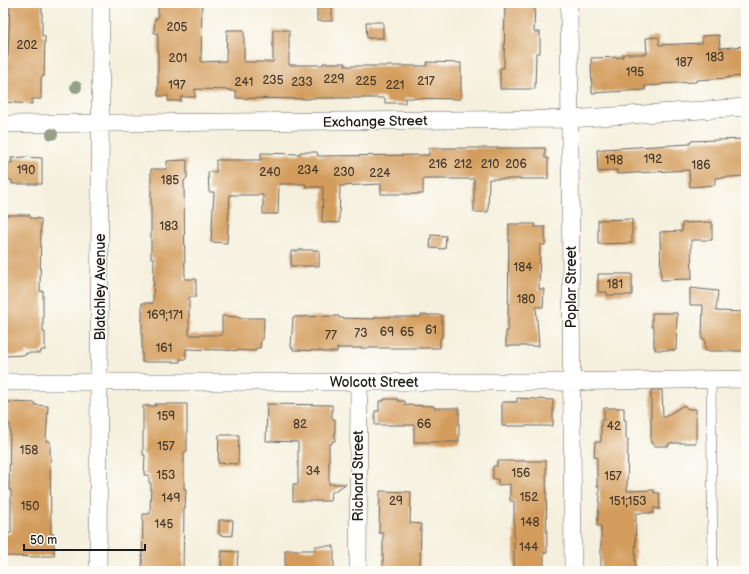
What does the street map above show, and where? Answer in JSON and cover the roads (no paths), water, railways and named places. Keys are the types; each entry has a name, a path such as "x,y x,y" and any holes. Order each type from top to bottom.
{"street":[{"name":"Blatchley Avenue","path":"98,571 100,381 100,3"},
{"name":"Poplar Street","path":"569,3 573,571"},
{"name":"Exchange Street","path":"3,124 570,119 746,107"},
{"name":"Wolcott Street","path":"3,382 572,382 746,379"},
{"name":"Richard Street","path":"358,571 359,382"}],"lane":[{"path":"711,380 712,571"}]}
